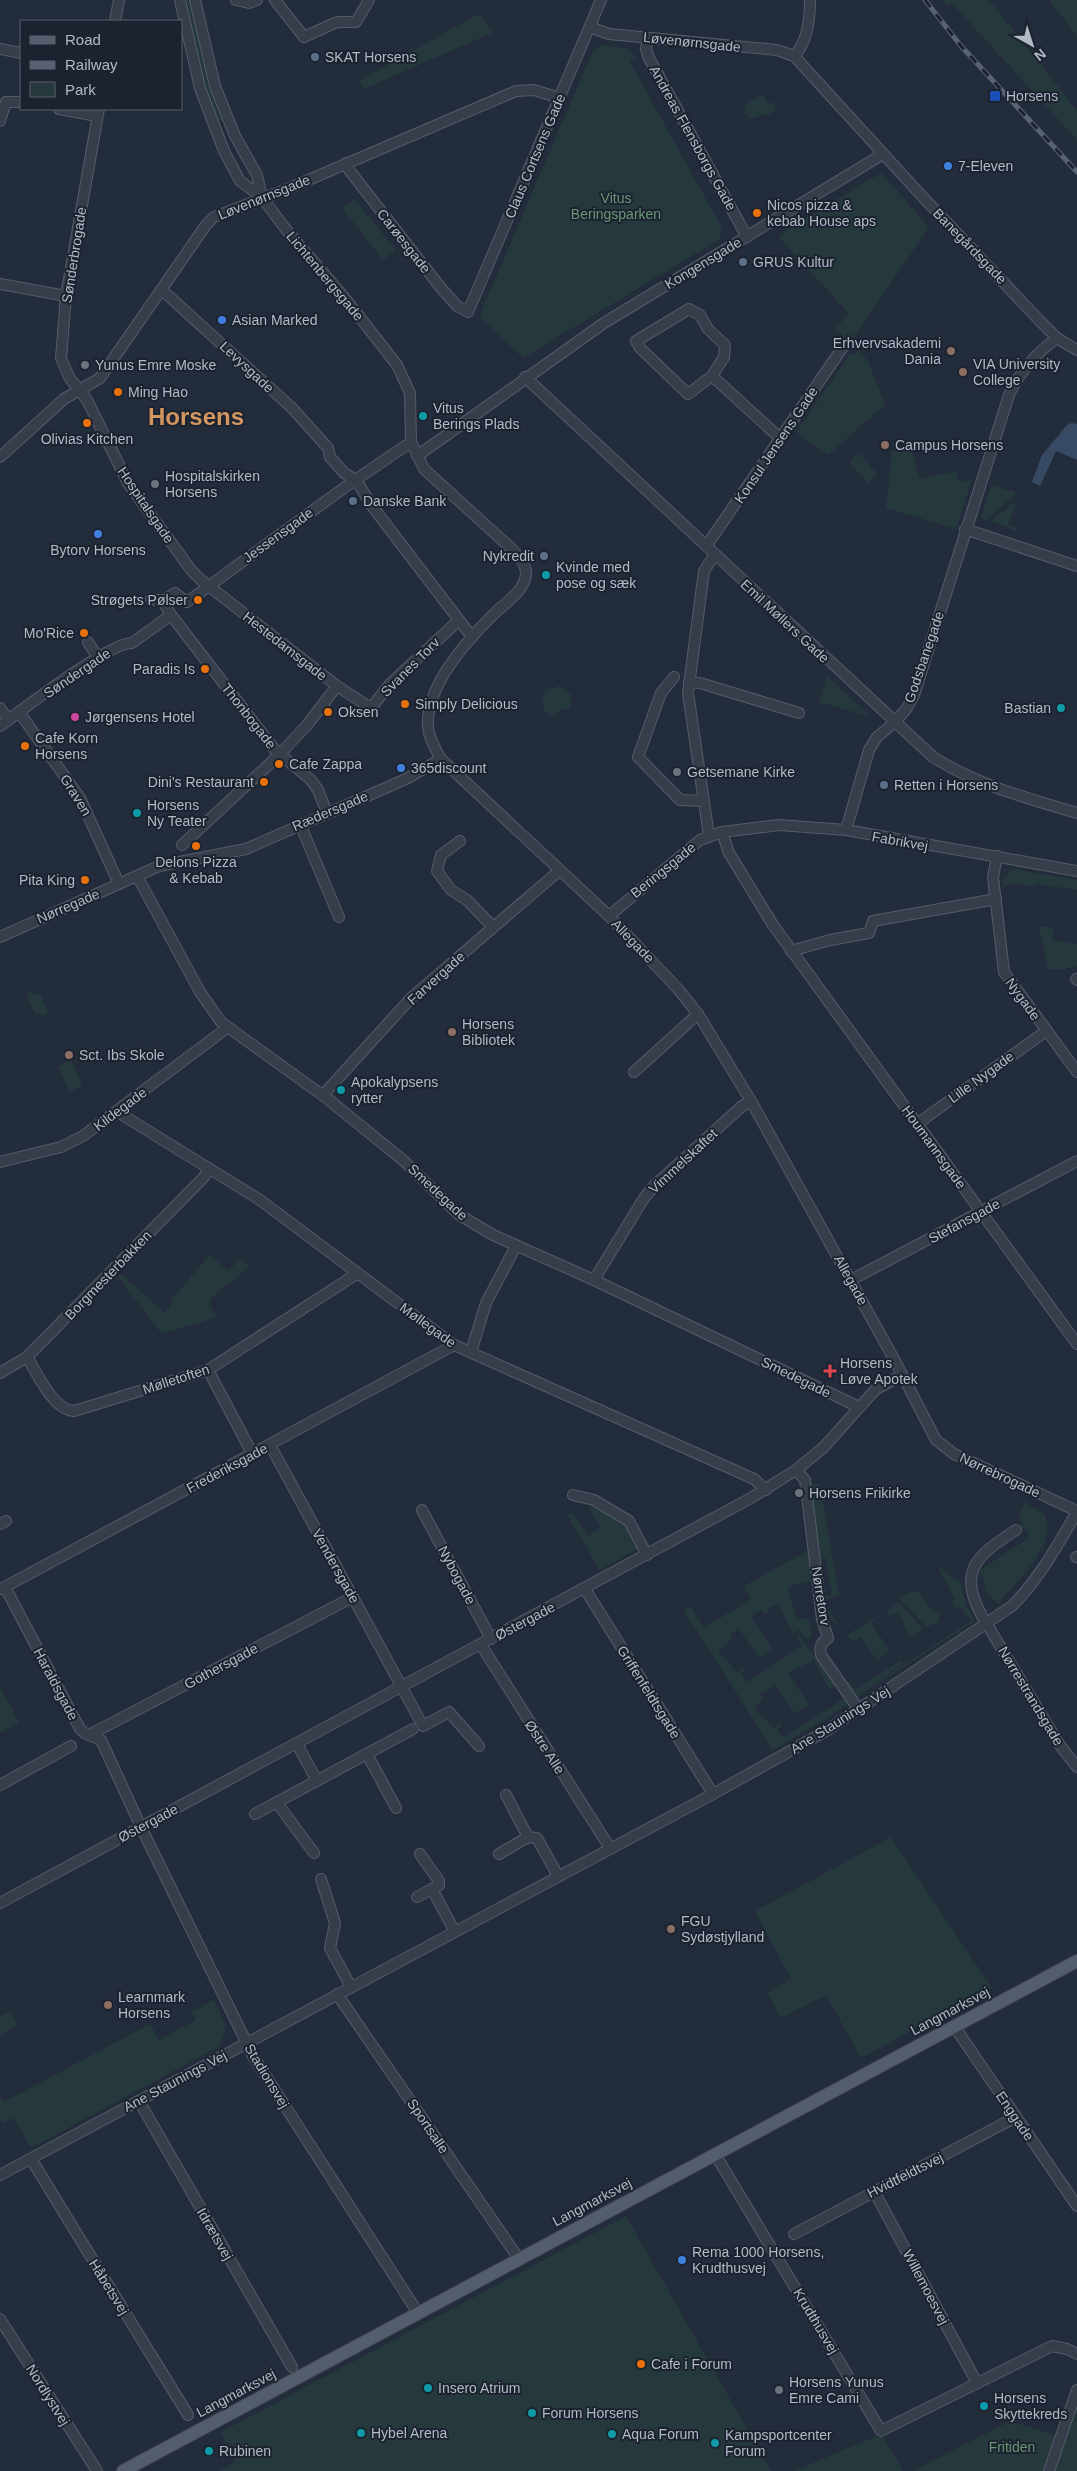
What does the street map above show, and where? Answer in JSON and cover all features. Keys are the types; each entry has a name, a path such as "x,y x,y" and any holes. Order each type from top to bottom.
{"main road":[{"name":"Langmarksvej","path":"122,2471 1077,1961"}],"street":[{"path":"115,20 119,0"},
{"name":"Lichtenbergsgade","path":"180,0 200,88 213,125 240,181 262,197 284,227 344,297 404,375 410,392 411,442"},
{"name":"Lichtenbergsgade","path":"195,0 215,86 235,136 257,175 262,197"},
{"path":"236,0 249,3 257,0"},
{"path":"276,0 304,37 337,22 356,22 369,0"},
{"name":"Claus Cortsens Gade","path":"468,312 600,0"},
{"path":"810,0 802,48 794,56 883,154"},
{"name":"Løvenørnsgade","path":"590,27 609,34 777,50 794,56"},
{"name":"Andreas Flensborgs Gade","path":"648,38 646,48 649,58 747,237"},
{"path":"0,49 20,53"},
{"name":"Løvenørnsgade","path":"0,457 64,400 100,378 210,221 222,213 516,91 534,90 560,98"},
{"path":"0,121 6,102 20,102"},
{"name":"Sønderbrogade","path":"72,110 98,112 66,296 61,358 68,375 80,390"},
{"name":"Kongensgade","path":"525,377 604,323 883,154"},
{"name":"Banegårdsgade","path":"883,154 1057,338"},
{"name":"Carøesgade","path":"346,163 441,288 457,306 468,312"},
{"path":"0,284 66,296"},
{"name":"Levysgade","path":"162,290 292,408 328,448 330,457 352,482"},
{"path":"689,309 700,315 708,329 725,345 724,357 712,376 688,394 640,348 636,341 689,309"},
{"path":"1057,338 1077,350"},
{"name":"Godsbanegade","path":"846,830 869,750 877,737 908,708 914,695 1008,395 1017,378 1033,357 1057,338"},
{"name":"Konsul Jensens Gade","path":"706,545 845,344"},
{"path":"712,376 780,438"},
{"path":"472,637 458,622 352,482 411,442 417,456 525,377"},
{"name":"Emil Møllers Gade","path":"525,377 933,757 953,770 999,790 1077,813"},
{"name":"Hospitalsgade","path":"80,390 128,483 191,570 208,586"},
{"name":"Allegade","path":"417,456 424,469 513,550 525,569 523,585 472,637 453,661 437,688 429,711 430,736 441,759 609,916 678,989 698,1014 751,1101 902,1375"},
{"name":"Jessensgade","path":"208,586 352,482"},
{"path":"966,529 1077,566"},
{"path":"709,836 688,693 704,571 715,554"},
{"path":"163,602 175,593 187,602 208,586"},
{"name":"Hestedamsgade","path":"208,586 337,686 364,703"},
{"path":"151,599 163,602 171,615"},
{"name":"Søndergade","path":"0,726 97,656 124,642 132,642 171,615"},
{"name":"Thonbogade","path":"171,615 279,754 311,780 318,790 328,813"},
{"name":"Svanes Torv","path":"364,703 371,708 390,684 458,622"},
{"path":"88,642 97,656"},
{"path":"674,677 661,693 638,757 680,800 703,801"},
{"path":"689,680 799,713"},
{"path":"182,845 279,754 307,725 337,686"},
{"path":"0,708 9,720"},
{"name":"Graven","path":"19,712 80,798 119,884"},
{"name":"Rædersgade","path":"137,876 171,862 246,848 406,779 441,759"},
{"path":"300,824 339,917"},
{"name":"Fabrikvej","path":"722,832 779,825 846,830 1077,871"},
{"name":"Beringsgade","path":"609,916 700,840 722,832"},
{"name":"Houmannsgade","path":"722,832 729,854 755,898 791,951 1077,1344"},
{"path":"460,841 441,855 437,871 451,890 467,900 493,927"},
{"name":"Nygade","path":"997,856 993,877 1004,972 1077,1072"},
{"name":"Farvergade","path":"323,1095 412,997 559,871"},
{"name":"Nørregade","path":"0,937 137,876"},
{"name":"Smedegade","path":"137,876 212,1012 228,1028 323,1095 404,1161 458,1214 492,1235 594,1280 859,1407"},
{"path":"791,951 830,940 869,933 873,921 996,900"},
{"path":"634,1072 698,1014"},
{"name":"Kildegade","path":"0,1162 67,1145 83,1136 228,1028"},
{"name":"Lille Nygade","path":"917,1124 1046,1031"},
{"name":"Vimmelskaftet","path":"594,1280 644,1198 655,1185 741,1107 751,1101"},
{"name":"Møllegade","path":"119,1110 124,1116 260,1200 454,1345 754,1479 766,1490"},
{"name":"Stefansgade","path":"851,1280 1077,1161"},
{"name":"Borgmesterbakken","path":"0,1373 26,1357 204,1177 209,1168"},
{"path":"471,1352 486,1303 516,1246"},
{"name":"Mølletoften","path":"26,1357 56,1403 67,1410 74,1411 208,1370 358,1273"},
{"name":"Frederiksgade","path":"3,1589 454,1345"},
{"path":"208,1370 253,1455"},
{"path":"766,1490 796,1470 823,1448 875,1390 902,1375"},
{"name":"Nørrebrogade","path":"902,1375 930,1431 949,1451 1077,1512"},
{"name":"Vendersgade","path":"270,1445 402,1687"},
{"name":"Nørretorv","path":"796,1470 805,1480 822,1619 828,1638 822,1642 821,1655 859,1710"},
{"name":"Østergade","path":"0,1903 766,1490"},
{"path":"573,1495 594,1500 629,1520 647,1555"},
{"name":"Nybogade","path":"422,1510 491,1639"},
{"name":"Ane Staunings Vej","path":"0,2175 713,1794 807,1742 859,1710 1012,1606 1030,1588 1056,1550 1077,1512"},
{"name":"Nørrestrandsgade","path":"1016,1530 982,1554 971,1576 973,1595 988,1624 1059,1744 1077,1767"},
{"name":"Haraldsgade","path":"3,1589 80,1729 101,1740 141,1827"},
{"name":"Griffenfeldtsgade","path":"585,1589 713,1794"},
{"name":"Gothersgade","path":"89,1735 352,1597"},
{"name":"Østre Alle","path":"481,1645 610,1848"},
{"path":"402,1687 423,1726 449,1712 479,1746"},
{"path":"256,1814 413,1729"},
{"path":"297,1744 317,1781"},
{"path":"0,1785 71,1746"},
{"path":"367,1754 396,1808"},
{"path":"506,1794 528,1837"},
{"path":"277,1803 314,1853"},
{"name":"Stadionsvej","path":"141,1827 246,2043 418,2313"},
{"path":"499,1854 528,1837 537,1838 558,1876"},
{"path":"417,1897 438,1885 439,1881 420,1854"},
{"path":"321,1879 335,1923 330,1948 351,1987"},
{"path":"432,1889 455,1932"},
{"name":"Sportsalle","path":"337,1994 519,2259"},
{"name":"Enggade","path":"954,2026 1077,2206"},
{"name":"Idrætsvej","path":"139,2101 292,2367"},
{"name":"Hvidtfeldtsvej","path":"794,2234 1016,2117"},
{"name":"Krudthusvej","path":"714,2154 881,2431 1052,2346 1067,2348 1077,2354"},
{"name":"Håbetsvej","path":"31,2159 188,2415"},
{"name":"Willemoesvej","path":"874,2191 977,2384"},
{"name":"Nordlystvej","path":"0,2319 96,2471"},
{"path":"1049,2471 1077,2390"}],"green space":[{"path":"184,0 191,0 223,120 218,121 208,102"},
{"path":"943,0 989,0 1077,110 1077,140 951,2 947,5"},
{"path":"1049,0 1077,0 1077,36"},
{"path":"478,14 494,32 364,89 359,81"},
{"name":"Vitus Beringsparken","path":"603,45 628,49 636,57 630,62 722,228 720,239 523,358 481,318 480,314 593,51"},
{"path":"763,94 768,104 773,102 777,110 751,119 745,113 745,105"},
{"path":"881,173 929,227 851,342 834,329 849,314 779,237 795,224"},
{"path":"354,199 396,250 383,260 342,208"},
{"path":"858,350 868,361 885,405 828,455 796,432 851,353 854,355"},
{"path":"911,447 919,479 956,471 959,482 972,479 956,529 886,508 892,451"},
{"path":"859,453 877,474 868,483 849,462"},
{"path":"991,485 1015,492 1014,496 985,520 981,517"},
{"path":"1013,503 1016,504 1008,525 1018,529 1017,531 991,521"},
{"path":"827,676 868,714 867,716 819,702"},
{"path":"560,686 571,695 570,709 561,709 553,716 544,710 542,697 547,690"},
{"path":"1014,869 1077,880 1077,890 1036,884 1035,887 1011,883 1003,887 1002,879"},
{"path":"1039,926 1054,928 1052,941 1077,944 1077,966 1064,969 1048,969"},
{"path":"29,991 37,995 40,994 49,1013 43,1016 35,1013 28,999"},
{"path":"70,1060 82,1085 70,1092 58,1067"},
{"path":"209,1255 229,1271 240,1258 249,1267 212,1297 209,1305 217,1317 162,1334 118,1277 121,1274 165,1313 173,1303 171,1301"},
{"path":"820,1484 839,1594 824,1602 824,1597 832,1595 826,1558 818,1558 808,1486"},
{"path":"1025,1502 1045,1515 1047,1526 1046,1538 1034,1561 1017,1583 1000,1600 1002,1602 999,1605 986,1591 983,1577 979,1577 980,1570 1030,1537 1021,1526 1023,1525 1019,1515"},
{"path":"588,1507 604,1510 619,1520 632,1535 637,1549 600,1570 567,1515 572,1512 588,1536 601,1527"},
{"path":"811,1549 815,1580 790,1586 788,1589 797,1620 818,1616 808,1619 812,1637 807,1640 799,1630 793,1634 778,1603 768,1608 769,1611 765,1614 761,1610 751,1617 772,1649 759,1658 739,1629 730,1635 732,1639 718,1651 737,1672 743,1667 745,1670 741,1673 747,1682 802,1646 796,1637 799,1635 836,1686 830,1690 814,1660 788,1673 809,1705 795,1714 776,1685 761,1694 764,1698 754,1707 774,1728 780,1723 782,1726 777,1729 783,1738 845,1698 848,1703 826,1719 773,1750 683,1610 690,1606 704,1628 751,1599 744,1586"},
{"path":"942,1567 946,1573 960,1581 966,1605 975,1621 857,1697 846,1683 849,1681 855,1690 902,1660 904,1663 860,1693 971,1621 962,1608 958,1610 952,1603 955,1599 939,1569"},
{"path":"913,1591 920,1593 930,1608 942,1614 938,1618 941,1621 926,1627 899,1598"},
{"path":"824,1602 839,1626 829,1618"},
{"path":"899,1603 923,1629 910,1638 899,1612 888,1616 887,1611"},
{"path":"880,1615 871,1623 890,1651 877,1660 861,1637 852,1642 847,1635"},
{"path":"0,1687 19,1722 0,1733"},
{"path":"891,1837 992,1988 861,2058 826,1995 781,2018 767,1993 791,1979 755,1911"},
{"path":"214,2000 226,2026 220,2046 31,2148 14,2118 3,2123 0,2118 0,2095 4,2102 150,2024 159,2040 196,2020 191,2012"},
{"path":"10,2011 18,2025 0,2035 0,2016"},
{"path":"626,2216 771,2471 220,2471 235,2462 221,2432"},
{"name":"Fritiden","path":"1077,2404 1077,2471 913,2471 1010,2421 1066,2439"},
{"path":"874,2437 884,2438 903,2471 794,2471"}],"water":[{"path":"1071,423 1077,424 1077,460 1056,451 1040,486 1032,482 1042,455 1067,425"}],"railway":[{"path":"925,0 961,46 1077,172"}],"place":[{"name":"SKAT Horsens","path":"315,57"},
{"name":"Horsens","path":"995,96"},
{"name":"7-Eleven","path":"948,166"},
{"name":"Nicos pizza & kebab House aps","path":"757,213"},
{"name":"GRUS Kultur","path":"743,262"},
{"name":"Asian Marked","path":"222,320"},
{"name":"Erhvervsakademi Dania","path":"951,351"},
{"name":"Yunus Emre Moske","path":"85,365"},
{"name":"VIA University College","path":"963,372"},
{"name":"Ming Hao","path":"118,392"},
{"name":"Vitus Berings Plads","path":"423,416"},
{"name":"Olivias Kitchen","path":"87,423"},
{"name":"Campus Horsens","path":"885,445"},
{"name":"Hospitalskirken Horsens","path":"155,484"},
{"name":"Danske Bank","path":"353,501"},
{"name":"Bytorv Horsens","path":"98,534"},
{"name":"Nykredit","path":"544,556"},
{"name":"Kvinde med pose og sæk","path":"546,575"},
{"name":"Strøgets Pølser","path":"198,600"},
{"name":"Mo'Rice","path":"84,633"},
{"name":"Paradis Is","path":"205,669"},
{"name":"Simply Delicious","path":"405,704"},
{"name":"Bastian","path":"1061,708"},
{"name":"Oksen","path":"328,712"},
{"name":"Jørgensens Hotel","path":"75,717"},
{"name":"Cafe Korn Horsens","path":"25,746"},
{"name":"Cafe Zappa","path":"279,764"},
{"name":"365discount","path":"401,768"},
{"name":"Getsemane Kirke","path":"677,772"},
{"name":"Dini's Restaurant","path":"264,782"},
{"name":"Retten i Horsens","path":"884,785"},
{"name":"Horsens Ny Teater","path":"137,813"},
{"name":"Delons Pizza & Kebab","path":"196,846"},
{"name":"Pita King","path":"85,880"},
{"name":"Horsens Bibliotek","path":"452,1032"},
{"name":"Sct. Ibs Skole","path":"69,1055"},
{"name":"Apokalypsens rytter","path":"341,1090"},
{"name":"Horsens Løve Apotek","path":"830,1371"},
{"name":"Horsens Frikirke","path":"799,1493"},
{"name":"FGU Sydøstjylland","path":"671,1929"},
{"name":"Learnmark Horsens","path":"108,2005"},
{"name":"Rema 1000 Horsens, Krudthusvej","path":"682,2260"},
{"name":"Cafe i Forum","path":"641,2364"},
{"name":"Insero Atrium","path":"428,2388"},
{"name":"Horsens Yunus Emre Cami","path":"779,2390"},
{"name":"Horsens Skyttekreds","path":"984,2406"},
{"name":"Forum Horsens","path":"532,2413"},
{"name":"Hybel Arena","path":"361,2433"},
{"name":"Aqua Forum","path":"612,2434"},
{"name":"Kampsportcenter Forum","path":"715,2443"},
{"name":"Rubinen","path":"209,2451"}],"district":[{"name":"Horsens","path":"196,417"}]}
